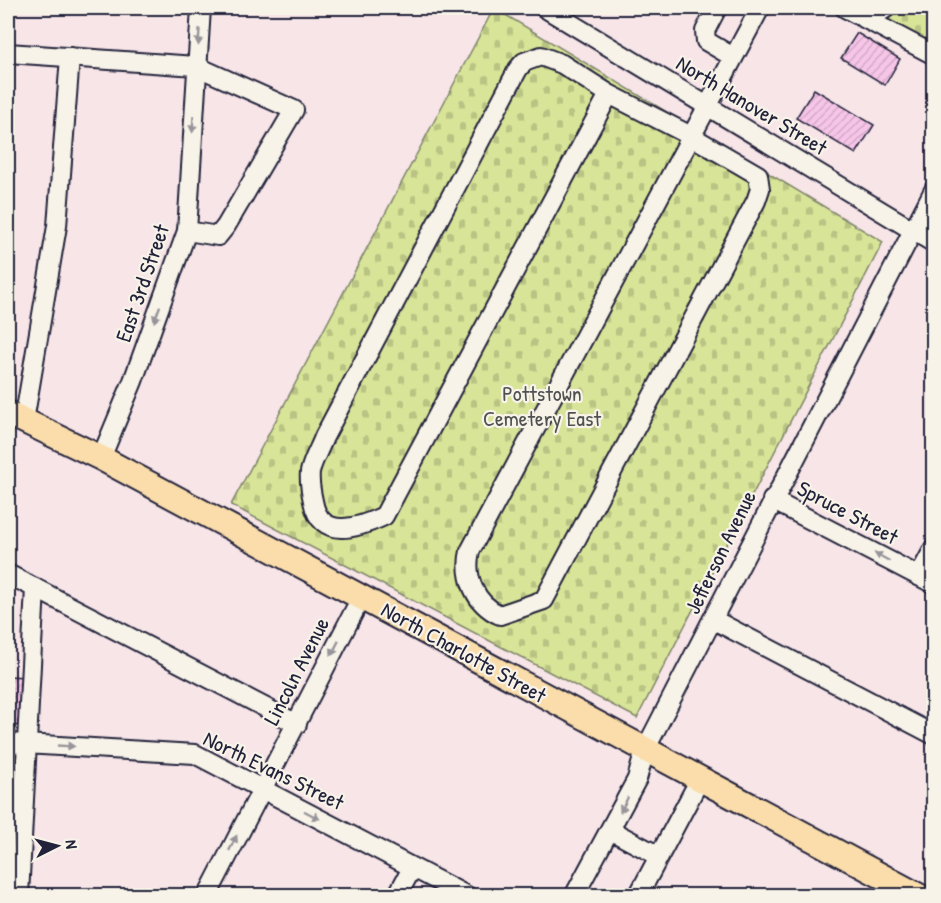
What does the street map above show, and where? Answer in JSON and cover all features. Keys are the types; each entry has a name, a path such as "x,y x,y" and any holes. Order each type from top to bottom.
{"main road":[{"name":"North Charlotte Street","path":"16,417 102,458 919,896"}],"street":[{"name":"East 3rd Street","path":"102,458 133,381 187,231 201,8"},
{"name":"North Hanover Street","path":"545,8 933,243"},
{"path":"717,8 705,31 706,40 733,57"},
{"path":"609,94 384,516 362,526 331,527 319,519 314,509 310,471 518,69 524,62 541,56 562,64 609,94 691,136 758,175 760,189 756,201 544,600 500,615 487,609 478,598 467,563 470,551 691,136 707,106 733,57 760,8"},
{"path":"845,8 933,55"},
{"path":"868,20 886,8"},
{"path":"8,53 196,66 294,110 218,236 187,231"},
{"path":"16,417 57,225 70,57"},
{"name":"Jefferson Avenue","path":"574,896 637,779 645,750 714,620 772,500 933,190"},
{"name":"Spruce Street","path":"772,500 926,580"},
{"path":"926,580 933,548"},
{"path":"8,574 297,724"},
{"path":"19,896 35,588"},
{"name":"Lincoln Avenue","path":"207,896 260,788 297,724 362,596"},
{"path":"714,620 933,735"},
{"name":"North Evans Street","path":"8,743 195,754 467,896"},
{"path":"638,896 700,779"},
{"path":"610,830 659,856"},
{"path":"397,896 412,868"}],"green space":[{"name":"Pottstown Cemetery East","path":"494,8 883,242 637,718 231,505"},
{"path":"829,8 933,8 933,64"}],"building":[{"path":"857,33 900,59 885,85 841,58"},
{"path":"814,89 874,125 856,154 796,118"},
{"path":"8,676 26,677 23,726 8,725"}]}
